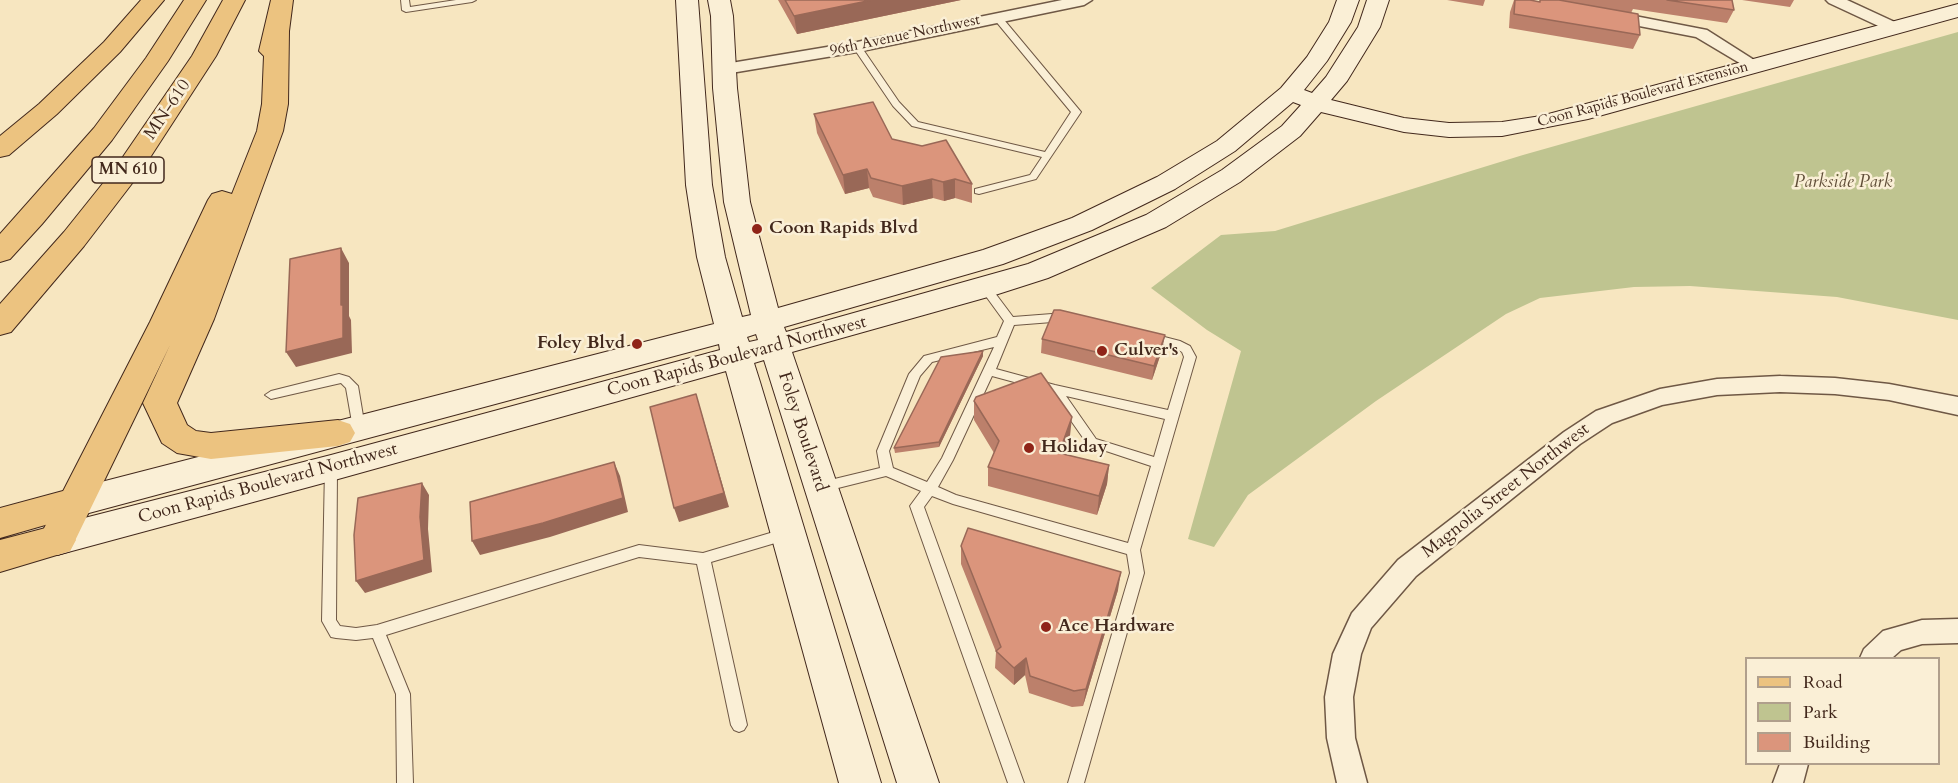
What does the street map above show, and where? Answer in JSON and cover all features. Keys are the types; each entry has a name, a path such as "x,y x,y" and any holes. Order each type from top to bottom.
{"main road":[{"path":"0,149 48,109 112,47 153,0"},
{"name":"MN-610","path":"0,252 103,134 156,61 195,0"},
{"name":"MN-610","path":"0,324 74,239 126,173 204,56 234,0"},
{"path":"282,0 277,31 275,104 270,130 198,319 160,403 174,434 189,444 211,446 348,430"},
{"path":"687,0 699,185 711,257 860,783"},
{"name":"Foley Boulevard","path":"720,0 737,202 758,287 771,334 918,783"},
{"name":"Coon Rapids Boulevard Northwest","path":"771,334 1082,224 1126,205 1199,164 1242,134 1289,93 1328,43 1348,0"},
{"name":"Coon Rapids Boulevard Northwest","path":"0,556 331,468 734,344 985,288 1038,271 1156,221 1193,200 1259,156 1291,131 1335,81 1369,27 1378,0"},
{"name":"Coon Rapids Boulevard Extension","path":"1289,93 1384,122 1430,129 1475,130 1541,123 1958,10"},
{"path":"57,540 214,222 245,136 277,31"},
{"path":"1362,38 1351,80 1360,98 1383,113 1430,129"},
{"name":"Coon Rapids Boulevard Northwest","path":"0,523 348,430 734,344"}],"street":[{"name":"96th Avenue Northwest","path":"725,78 1051,3 1084,0"},
{"path":"1834,0 1893,27"},
{"path":"1594,13 1701,33 1754,65"},
{"name":"Magnolia Street Northwest","path":"1352,783 1341,738 1339,697 1347,654 1361,621 1407,568 1572,438 1604,417 1660,397 1717,387 1780,384 1835,386 1889,392 1958,406"},
{"path":"1883,649 1922,632 1958,631"},
{"path":"1788,783 1794,765"}],"lane":[{"path":"405,0 406,10 468,0"},
{"path":"979,191 1033,177 1076,112 998,17"},
{"path":"857,46 896,104 915,124 1048,156"},
{"path":"985,288 1010,321"},
{"path":"1010,321 1059,317 1079,320"},
{"path":"1010,321 947,460 917,506 1016,783"},
{"path":"1076,783 1137,573 1133,550 1190,357 1186,350 1176,344 1133,333"},
{"path":"887,471 883,451 915,374 928,359 1003,340"},
{"path":"989,371 1172,416"},
{"path":"271,395 339,378 345,380 352,386 348,430"},
{"path":"1055,389 1092,442 1158,463"},
{"path":"331,468 329,621 336,632 356,634 377,631 639,551 704,559 789,534"},
{"path":"821,488 887,471 953,499 1133,550"},
{"path":"704,559 739,725"},
{"path":"377,631 403,694 405,783"}],"green space":[{"name":"Parkside Park","path":"1958,32 1958,320 1837,297 1690,286 1634,287 1540,298 1506,314 1376,401 1248,495 1214,547 1188,539 1241,351 1207,330 1151,288 1221,235 1275,231 1523,155"}],"building":[{"path":"785,0 872,0 794,16"},
{"path":"1515,0 1540,2 1540,0 1559,0 1638,14 1640,35 1514,14"},
{"path":"1667,0 1732,0 1734,10"},
{"path":"873,102 892,139 922,146 946,140 972,184 955,179 943,182 932,179 902,186 871,178 867,169 843,175 814,114"},
{"path":"341,248 343,338 286,352 290,259"},
{"path":"1054,310 1165,335 1154,366 1042,339"},
{"path":"983,351 939,442 894,448 941,357"},
{"name":"Holiday","path":"1041,373 1072,417 1059,453 1109,465 1099,496 988,467 999,441 974,401 976,397"},
{"path":"696,394 724,493 674,508 650,407"},
{"path":"614,462 623,498 543,523 472,541 470,502"},
{"path":"422,483 420,517 424,560 356,581 354,535 358,498"},
{"name":"Ace Hardware","path":"968,528 1121,572 1086,689 1074,691 1030,676 1026,658 1014,668 996,651 1001,647 961,546"}],"place":[{"name":"Coon Rapids Blvd","path":"757,229"},
{"name":"Foley Blvd","path":"637,344"},
{"name":"Culver's","path":"1102,351"},
{"name":"Holiday","path":"1029,448"},
{"name":"Ace Hardware","path":"1046,627"}]}
